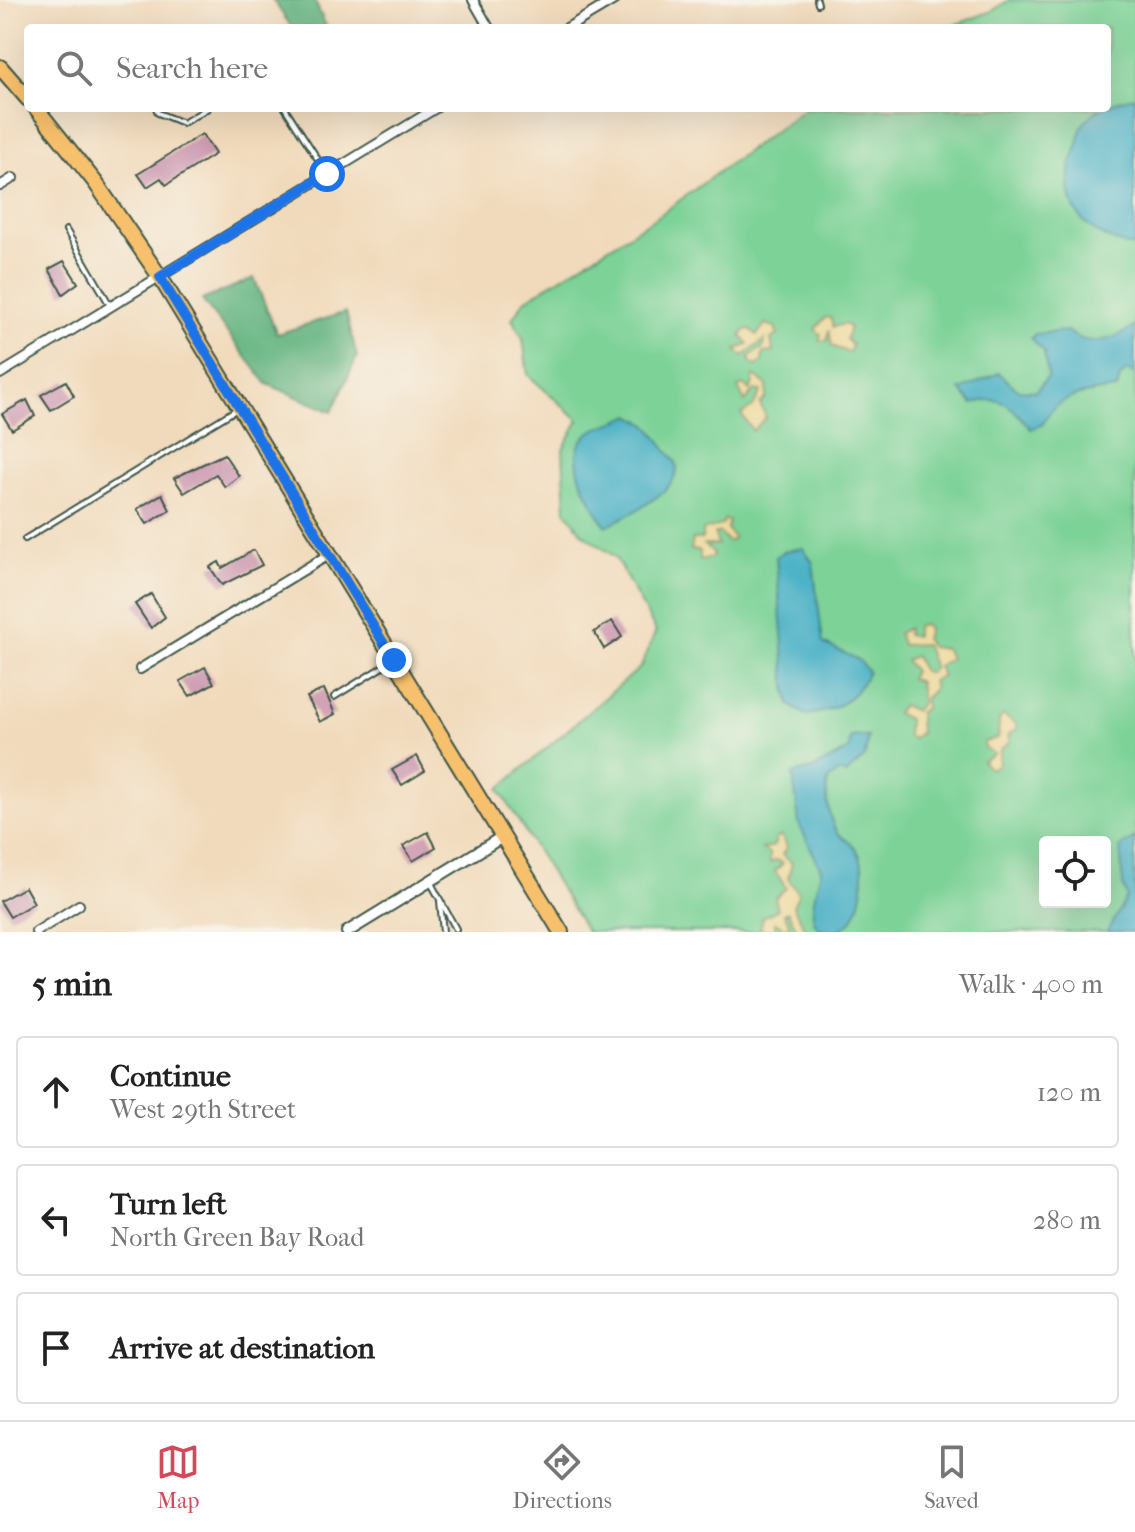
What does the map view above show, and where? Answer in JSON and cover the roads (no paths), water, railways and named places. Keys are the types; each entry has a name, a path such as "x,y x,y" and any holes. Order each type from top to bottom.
{"main road":[{"path":"0,67 24,94"},
{"path":"39,112 95,182 160,277 561,932"}],"street":[{"path":"473,0 487,24"},
{"path":"574,24 614,0"},
{"path":"0,374 429,112"},
{"path":"0,186 13,178"},
{"path":"140,669 330,554"},
{"path":"347,932 502,837"},
{"path":"36,932 79,905"}],"lane":[{"path":"158,112 183,123 201,112"},
{"path":"288,112 327,174"},
{"path":"66,230 111,307"},
{"path":"25,539 239,408"},
{"path":"334,697 394,660"},
{"path":"430,881 456,929"},
{"path":"440,898 443,932"}],"water":[{"path":"1135,97 1135,247 1098,233 1085,223 1076,211 1069,181 1081,128 1086,120 1097,112 1111,112 1111,104"},
{"path":"1135,326 1135,374 1127,370 1120,377 1117,389 1084,394 1064,401 1056,406 1043,424 1031,429 1006,404 992,400 973,404 960,390 999,373 1018,390 1036,391 1048,377 1044,352 1031,338 1035,334 1067,331 1075,337 1093,341 1119,335"},
{"path":"630,415 654,433 675,461 676,473 671,483 651,501 606,526 585,490 577,462 578,450 583,439 594,430"},
{"path":"803,548 813,563 823,643 859,660 868,672 857,690 843,703 806,715 790,705 786,686 776,557 785,551"},
{"path":"868,737 865,757 846,774 839,772 831,778 827,791 835,829 859,854 863,888 851,922 832,931 822,929 813,916 821,869 799,824 793,774 812,769 849,750 850,738"},
{"path":"1135,838 1135,932 1107,932 1127,897 1123,886 1120,847"}]}
